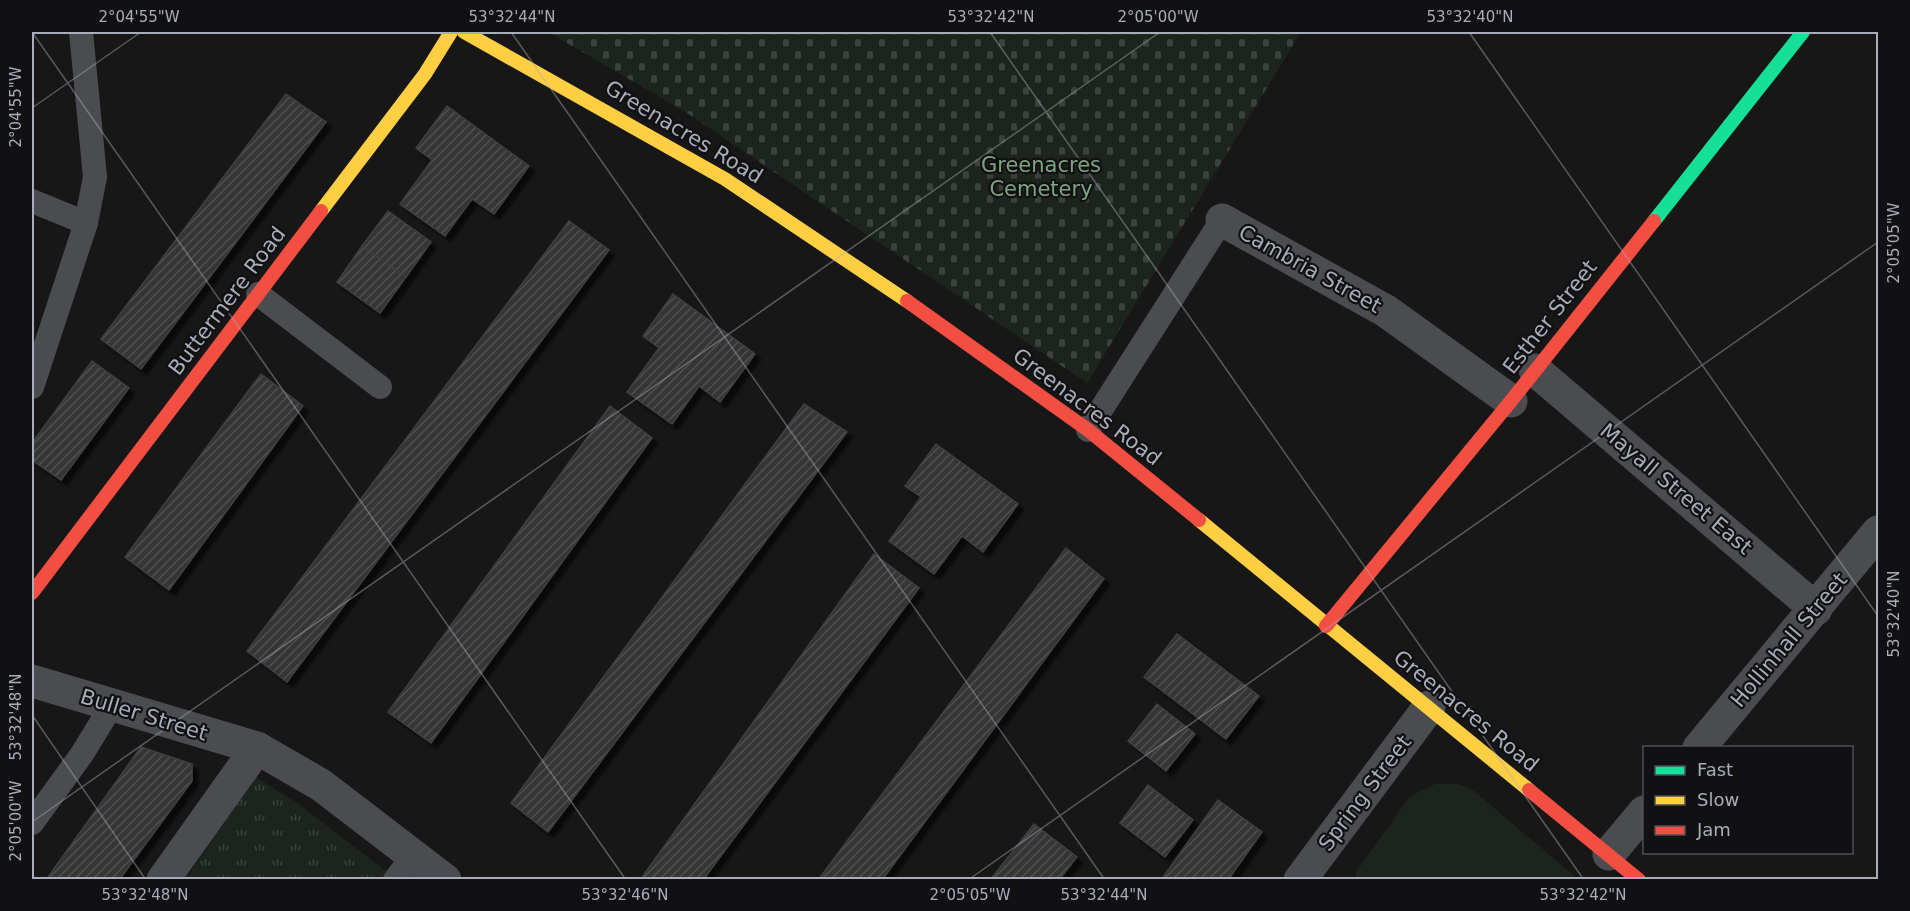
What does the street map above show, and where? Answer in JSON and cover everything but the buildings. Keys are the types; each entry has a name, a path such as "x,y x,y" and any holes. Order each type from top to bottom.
{"street":[{"name":"Buttermere Road","path":"32,593 425,74 451,32"},
{"name":"Greenacres Road","path":"464,32 725,179 848,259 1088,430 1639,879"},
{"name":"Esther Street","path":"1326,626 1511,401 1803,32"},
{"name":"Cambria Street","path":"1222,220 1386,311 1511,401"},
{"name":"Mayall Street East","path":"1535,370 1816,609"},
{"name":"Hollinhall Street","path":"1700,746 1878,532"},
{"name":"Buller Street","path":"32,681 257,748 321,785 404,868 445,879"},
{"name":"Spring Street","path":"1300,879 1429,707"},
{"path":"163,879 257,748"},
{"path":"1609,854 1643,813"}],"lane":[{"path":"32,387 86,223 95,177 81,32"},
{"path":"32,201 86,223"},
{"name":"Cambria Street","path":"1088,430 1222,220"},
{"path":"258,294 380,387"},
{"path":"32,823 82,754 112,705"}],"green space":[{"name":"Greenacres Cemetery","path":"548,32 1301,32 1087,383 684,111"},
{"path":"256,777 300,805 396,879 185,880"},
{"path":"1435,784 1458,784 1473,790 1578,879 1356,879 1356,872 1410,796"}],"traffic: fast":[{"path":"1654,221 1803,32"}],"traffic: slow":[{"path":"321,211 425,74 451,32"},
{"path":"464,32 725,179 907,301"},
{"path":"1199,520 1529,790"}],"traffic: jam":[{"path":"32,593 321,211"},
{"path":"1326,626 1511,401 1654,221"},
{"path":"907,301 1088,430 1199,520"},
{"path":"1529,790 1639,880"}]}
